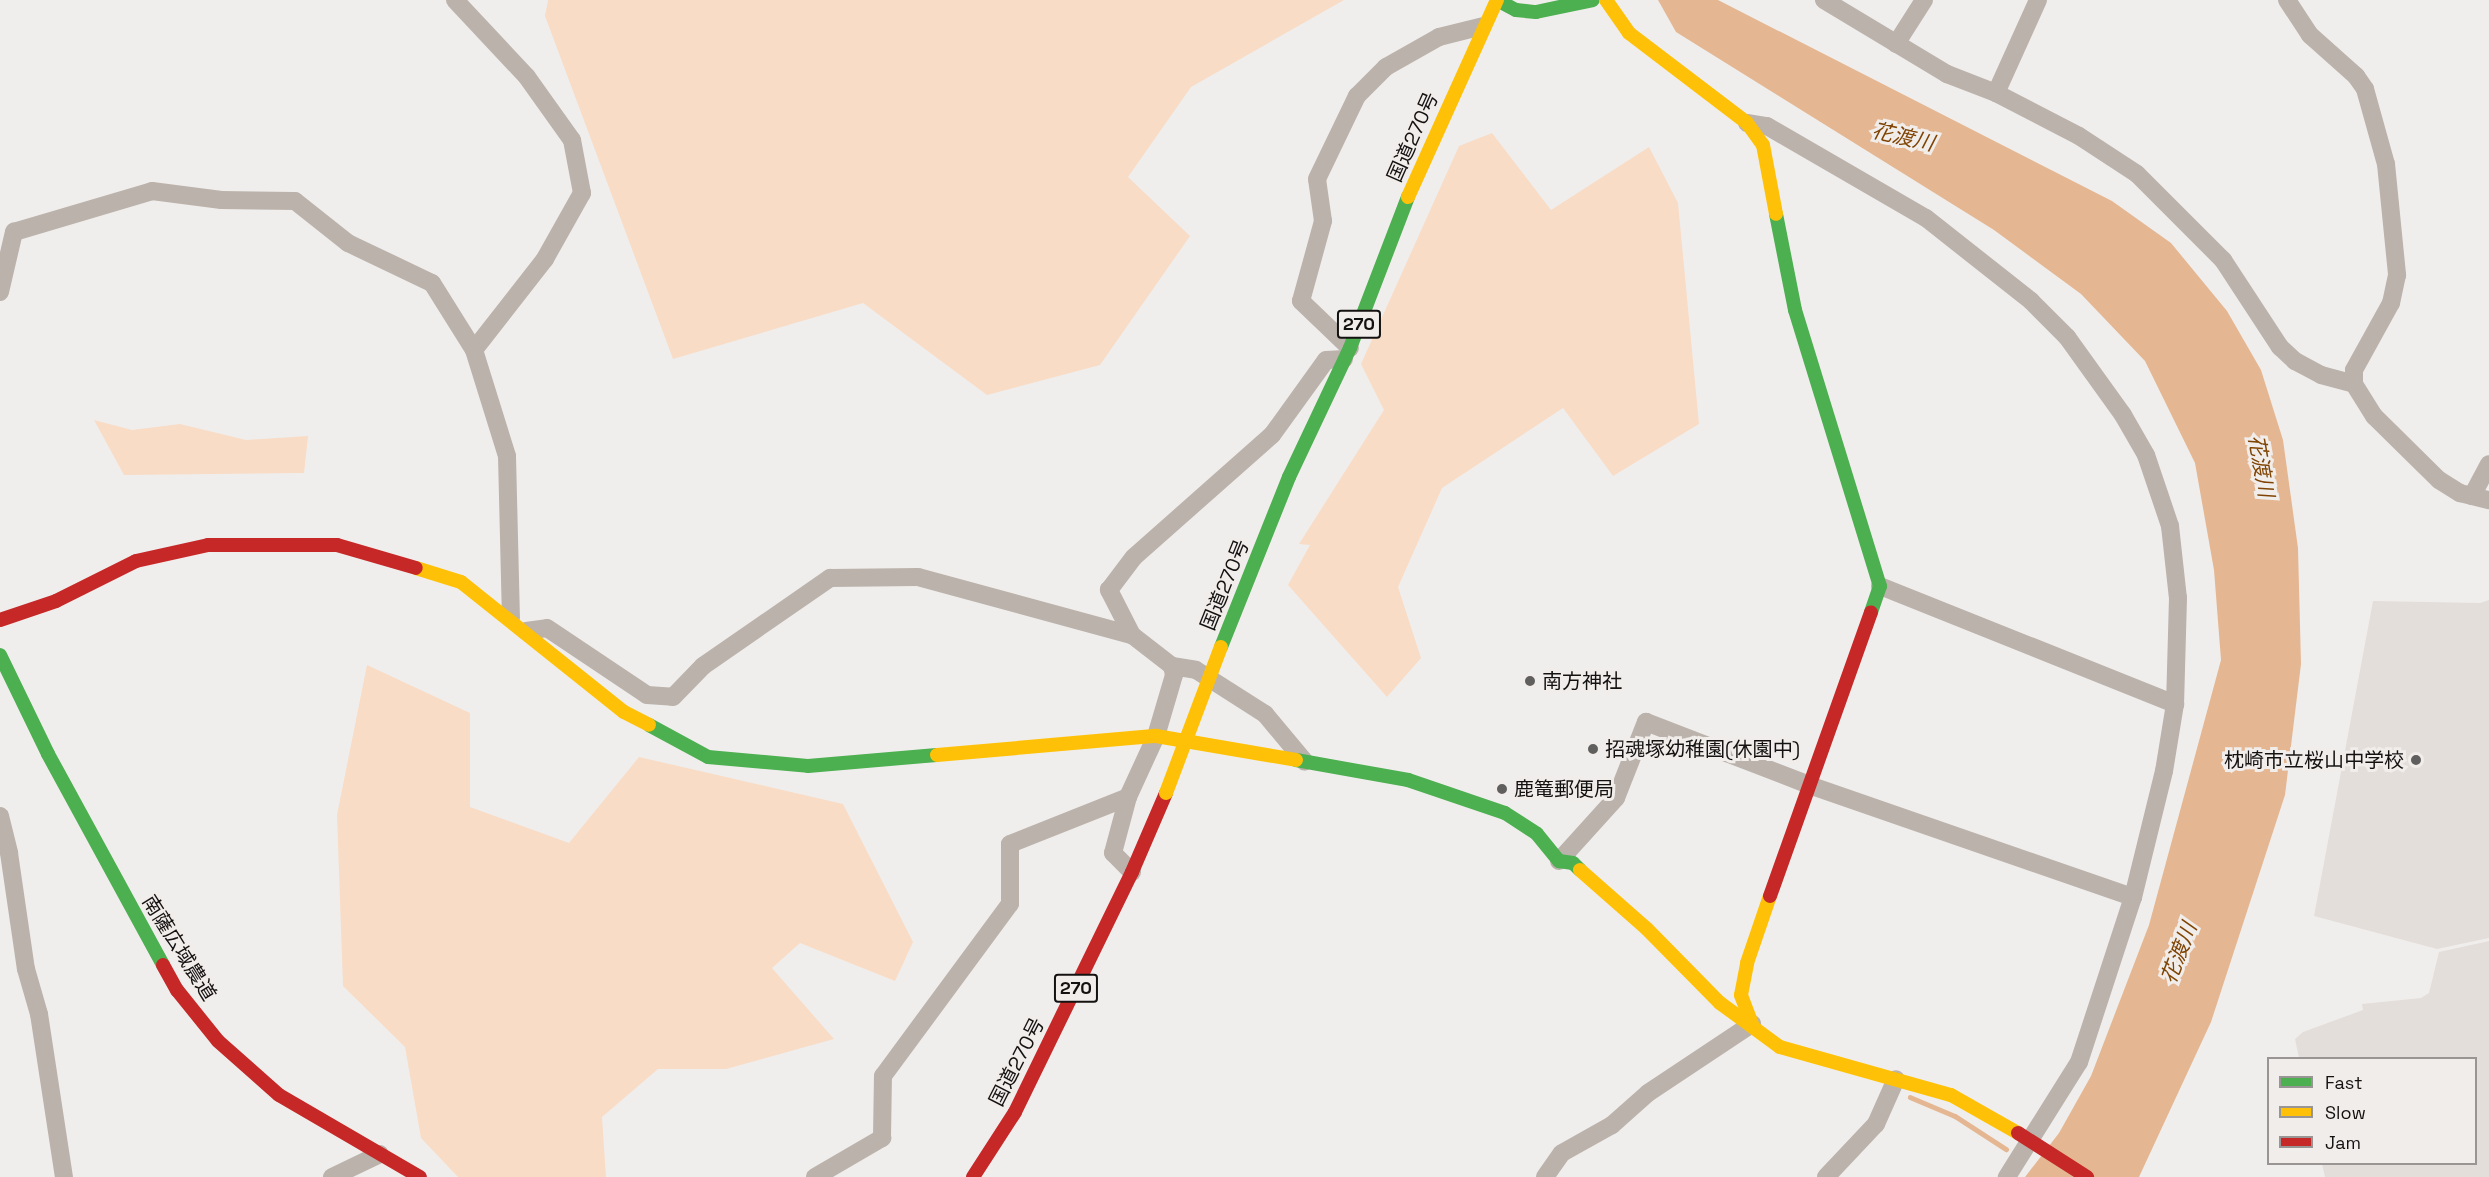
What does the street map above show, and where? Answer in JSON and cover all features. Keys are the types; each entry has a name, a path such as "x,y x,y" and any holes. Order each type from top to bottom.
{"main road":[{"path":"1497,0 1516,10 1536,12 1593,0"},
{"name":"国道270号","path":"974,1177 1015,1112 1132,873 1166,793 1289,477 1347,354 1426,151 1497,0"},
{"path":"1606,0 1616,17 1642,45 1747,123 1766,157 1795,310 1880,586 1747,963 1741,995 1752,1024"},
{"path":"0,620 56,601 136,561 208,545 264,542 337,545 461,582 511,618 624,712 708,757 808,766 1156,735 1408,780 1505,813 1537,834 1559,861 1573,863 1613,903 1647,929 1720,1003 1752,1024 1780,1047 1896,1078 1970,1104 2087,1177"},
{"name":"南薩広域農道","path":"0,655 48,754 177,990 218,1041 268,1086 420,1177"}],"street":[{"path":"455,0 527,77 572,140 582,193 545,259 474,350"},
{"path":"1824,0 1947,74 1996,93 2079,136 2137,174 2223,260 2280,347 2295,361 2321,375 2354,384"},
{"path":"1896,44 1924,0"},
{"path":"1996,93 2038,0"},
{"path":"2287,0 2303,27 2365,89 2386,164 2397,275 2391,303 2354,370 2354,384 2374,416 2439,480 2480,498 2489,464"},
{"path":"1132,636 1109,590 1134,557 1272,435 1326,360 1347,354 1301,301 1323,221 1317,179 1357,96 1386,67 1439,37 1483,26"},
{"path":"1747,123 1767,126 1926,218 2031,301 2067,338 2096,375 2146,455 2168,518 2178,598 2175,704 2164,771 2133,897 2092,1032 2069,1084 2034,1142 2007,1177"},
{"path":"0,292 14,232 152,191 221,200 295,201 348,243 432,283 474,350 507,456 511,618"},
{"path":"526,630 547,628 647,695 673,697 703,666 830,578 918,577 1132,636 1172,666 1196,670 1265,714 1305,762"},
{"path":"1880,586 2175,704"},
{"path":"1132,873 1113,853 1128,797 1156,735 1174,675 1172,666"},
{"path":"1559,861 1616,798 1646,722 1809,785 2133,897"},
{"path":"815,1177 882,1138 883,1076 1010,904 1010,844 1128,797"},
{"path":"0,816 27,969 39,1014 64,1177"},
{"path":"1545,1177 1562,1153 1612,1125 1648,1093 1752,1024"},
{"path":"1826,1177 1876,1124 1896,1078"},
{"path":"332,1177 380,1155"}],"shaded area":[{"path":"548,0 1344,0 1191,87 1128,177 1190,236 1100,365 987,395 863,303 673,359 545,16"},
{"path":"1492,133 1551,210 1649,147 1678,203 1699,424 1613,476 1563,408 1442,488 1398,587 1421,658 1387,697 1288,585 1310,545 1299,544 1384,410 1361,364 1459,146"},
{"path":"94,420 132,430 180,424 246,440 308,436 304,473 124,475"},
{"name":"枕崎市立桜山中学校","path":"2489,600 2489,938 2437,949 2314,916 2373,601 2480,603"},
{"path":"367,665 470,713 470,807 569,843 639,757 843,804 913,942 895,981 800,943 772,968 834,1039 726,1069 658,1069 602,1117 606,1177 458,1177 421,1138 405,1047 343,986 337,815"},
{"path":"2489,941 2489,1177 2325,1177 2322,1165 2477,1165 2477,1057 2299,1057 2295,1039 2303,1032 2363,1010 2362,1004 2421,998 2429,993 2439,952"}],"water":[{"name":"花渡川","path":"1658,0 1718,0 2112,201 2171,243 2227,311 2261,370 2283,440 2298,548 2301,664 2285,795 2211,1022 2139,1177 2025,1177 2059,1133 2091,1076 2149,925 2221,660 2214,570 2195,463 2145,361 2081,294 1994,230 1676,32"}],"waterway":[{"path":"1910,1097 1955,1116 2006,1149"}],"traffic: fast":[{"path":"1497,0 1516,10 1536,12 1593,0"},
{"path":"1221,647 1289,477 1350,348 1408,197"},
{"path":"1776,214 1795,310 1880,586 1871,612"},
{"path":"0,655 48,754 163,965"},
{"path":"649,725 708,757 808,766 937,755"},
{"path":"1296,760 1408,780 1505,813 1537,834 1559,861 1573,863 1580,870"}],"traffic: slow":[{"path":"1408,197 1497,0"},
{"path":"1606,0 1629,33 1747,123 1763,145 1776,214"},
{"path":"416,568 461,582 624,712 649,725"},
{"path":"1166,793 1221,647"},
{"path":"937,755 1156,736 1296,760"},
{"path":"1580,870 1647,929 1720,1003 1780,1047 1951,1095 2018,1133"},
{"path":"1752,1024 1741,995 1747,963 1770,896"}],"traffic: jam":[{"path":"0,620 56,601 136,561 208,545 337,545 416,568"},
{"path":"1770,896 1871,612"},
{"path":"973,1177 1015,1112 1132,872 1166,793"},
{"path":"163,965 177,990 218,1041 279,1095 420,1177"},
{"path":"2018,1133 2087,1177"}],"place":[{"name":"南方神社","path":"1530,681"},
{"name":"招魂塚幼稚園(休園中)","path":"1593,749"},
{"name":"枕崎市立桜山中学校","path":"2416,760"},
{"name":"鹿篭郵便局","path":"1502,789"}]}
